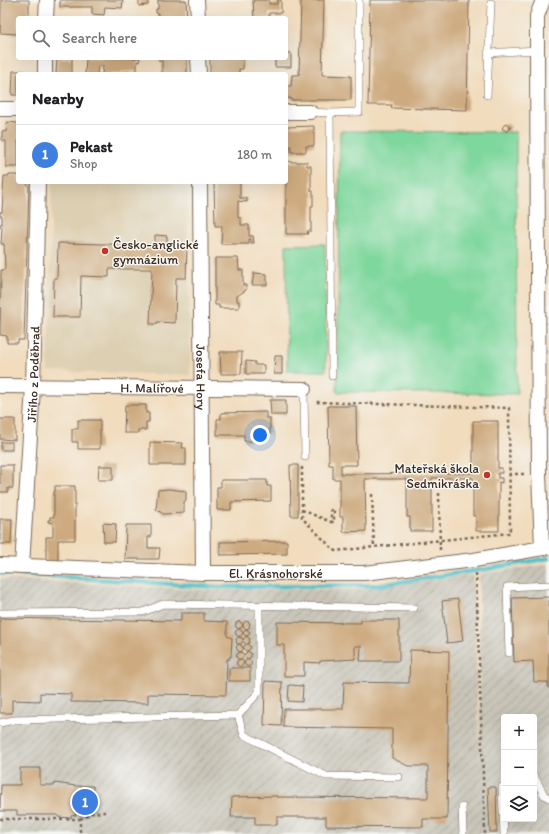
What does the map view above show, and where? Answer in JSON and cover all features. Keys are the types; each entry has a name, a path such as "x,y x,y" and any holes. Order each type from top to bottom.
{"street":[{"path":"46,16 47,0"},
{"path":"197,0 198,16"},
{"path":"543,0 537,16 537,50 544,119 539,474 546,547"},
{"path":"45,60 45,72"},
{"path":"198,60 199,72"},
{"path":"0,108 16,109"},
{"path":"288,112 310,112"},
{"name":"Jiřího z Poděbrad","path":"22,566 33,387 38,184"},
{"name":"Josefa Hory","path":"200,184 203,572"},
{"name":"H. Malířové","path":"0,386 304,389"},
{"name":"El. Krásnohorské","path":"0,565 203,572 364,573 474,560 546,547"}],"lane":[{"path":"310,112 359,112 359,0"},
{"path":"487,94 491,3"},
{"path":"488,53 537,50"},
{"path":"330,113 332,376"},
{"path":"304,389 305,457"},
{"path":"509,653 507,587 549,585"},
{"path":"0,613 143,612 163,604 414,608"},
{"path":"0,722 14,720 238,715 259,692 259,606"},
{"path":"238,715 244,735 326,776 399,777"},
{"path":"537,782 544,796 549,798"},
{"path":"462,807 463,834"},
{"path":"503,822 504,834"}],"path":[{"path":"302,465 302,518 335,551 510,533 509,408 324,402"},
{"path":"439,493 441,564"},
{"path":"372,494 374,547"},
{"path":"334,509 334,522 331,522 331,510 334,509"},
{"path":"302,510 331,522"},
{"path":"476,575 485,834"},
{"path":"0,819 80,820 91,812 105,812"},
{"path":"80,820 80,834"}],"shaded area":[{"path":"52,184 187,184 190,375 48,371"},
{"path":"549,564 549,834 0,834 0,579 203,590 361,589 473,575 480,767 479,574"}],"green space":[{"path":"340,131 516,132 517,394 337,392"},
{"path":"325,244 326,371 287,371 286,245"}],"building":[{"path":"1,0 29,0 29,16 16,16 16,34 0,33"},
{"path":"60,0 123,0 122,8 105,7 104,15 92,14 92,7 60,7"},
{"path":"139,0 148,0 148,5 139,6"},
{"path":"158,0 186,0 187,16 158,16 156,9 158,9"},
{"path":"253,0 269,0 269,4 277,4 278,0 281,0 281,13 269,13 269,16 254,16"},
{"path":"301,0 324,0 322,75 351,76 351,100 291,100 291,98 288,98 288,86 291,86 292,75 299,75"},
{"path":"370,0 469,0 467,110 391,108 392,105 368,105"},
{"path":"288,53 291,53 291,67 275,67 275,60 288,60"},
{"path":"57,60 72,60 72,72 56,72"},
{"path":"86,60 140,60 139,62 137,61 137,71 102,72 103,66 98,66 97,72 85,72"},
{"path":"187,60 187,72 162,72 162,61 159,61"},
{"path":"210,60 243,60 243,69 239,69 239,72 210,72"},
{"path":"13,71 25,71 16,72 16,95 12,95"},
{"path":"7,122 16,123 16,167 6,167 6,141 2,141 2,131 6,132"},
{"path":"506,123 511,127 507,132 502,128"},
{"path":"314,126 314,146 306,146 306,152 291,152 291,146 288,146 288,127"},
{"path":"288,160 290,162 307,162 307,166 311,166 311,191 313,191 313,206 311,206 311,231 307,231 308,234 286,234 286,184 288,184"},
{"path":"16,175 16,184 29,185 24,340 18,340 18,343 7,343 7,336 0,335 1,270 4,270 5,268 4,244 1,244 2,227 0,227 0,224 2,224 2,216 0,216 0,212 2,212 4,176"},
{"path":"214,184 240,184 240,198 247,198 247,202 238,201 238,218 241,218 241,225 249,225 249,236 253,236 254,243 251,243 251,239 249,239 249,244 221,244 222,226 215,226"},
{"path":"155,235 167,236 167,245 187,246 186,278 176,278 175,323 157,322 157,324 150,324 152,269 109,269 109,277 81,276 80,317 53,317 54,278 57,278 58,243 155,245"},
{"path":"215,258 238,258 239,270 243,270 243,285 246,285 246,290 237,296 239,308 219,308 219,305 215,305"},
{"path":"254,273 267,274 267,285 252,285"},
{"path":"220,352 242,352 241,374 221,374"},
{"path":"275,356 282,356 282,374 274,374"},
{"path":"246,361 255,362 255,365 264,365 264,374 246,374"},
{"path":"270,400 286,400 286,415 271,415"},
{"path":"125,405 146,405 146,413 149,413 149,422 146,422 146,430 138,430 138,433 124,433"},
{"path":"328,406 356,406 357,465 341,465 341,474 473,473 473,421 498,421 498,468 502,468 502,473 498,473 498,478 502,478 502,483 499,482 499,531 476,531 476,516 473,516 473,478 432,478 432,531 410,531 410,517 407,517 407,479 365,479 366,531 343,532 343,517 340,517 340,479 333,479 333,465 329,465"},
{"path":"266,412 266,418 270,418 270,434 259,434 259,441 244,441 244,435 217,435 217,419 221,419 221,413"},
{"path":"0,419 15,419 15,440 0,439"},
{"path":"78,420 100,420 100,449 78,449 78,442 72,442 72,429 78,429"},
{"path":"1,442 12,442 12,450 1,450"},
{"path":"150,442 183,443 182,448 186,448 186,465 150,465"},
{"path":"0,465 13,465 13,488 8,488 8,492 0,492"},
{"path":"290,465 298,465 298,516 291,516"},
{"path":"99,466 113,466 113,480 98,480"},
{"path":"221,480 267,480 267,486 271,486 271,501 231,502 231,510 217,510 217,487 221,487"},
{"path":"55,486 75,486 75,540 58,540 58,562 46,562 46,537 53,537 53,523 48,522 48,520 50,520 50,517 54,517"},
{"path":"169,489 186,491 184,513 163,514 156,509 158,490"},
{"path":"0,519 12,519 11,544 0,544"},
{"path":"103,523 116,524 115,542 104,542"},
{"path":"126,525 151,525 151,537 148,537 148,548 160,548 159,559 125,559"},
{"path":"287,541 287,554 220,555 220,542"},
{"path":"549,597 548,688 548,682 534,682 533,661 514,662 512,598"},
{"path":"458,599 463,641 447,643 442,601"},
{"path":"181,613 204,613 204,621 227,622 227,636 232,638 231,657 229,657 229,660 227,659 226,695 148,694 148,703 71,702 71,694 40,693 40,701 12,700 12,713 0,713 0,618 181,621"},
{"path":"361,620 399,620 399,661 360,661 361,646 355,646 355,659 320,661 320,663 304,662 304,676 284,676 284,645 277,645 277,622 361,623"},
{"path":"239,621 242,622 242,628 239,629 236,628 235,625 236,622"},
{"path":"245,621 249,622 250,624 249,628 246,629 243,627"},
{"path":"240,629 243,633 241,636 237,636 235,632"},
{"path":"246,629 250,632 249,635 246,636 243,633"},
{"path":"246,636 250,639 249,643 247,644 251,647 247,651 251,653 251,657 247,659 244,656 242,659 238,659 236,657 237,654 241,652 238,651 236,647 239,644 237,644 236,639 239,637 243,640","holes":["243,641 246,644 243,648 239,644","244,648 247,652 244,655 241,652"]},
{"path":"410,650 449,651 447,819 423,819 423,827 326,826 326,817 277,817 277,825 255,825 255,817 231,817 232,797 277,796 428,798 428,766 408,766 392,758 392,729 283,727 284,709 343,709 344,682 409,683"},
{"path":"240,659 243,660 243,666 240,667 237,666 236,663 237,660"},
{"path":"248,659 251,660 251,666 248,667 245,666 244,663 245,660"},
{"path":"229,668 250,668 250,681 229,681"},
{"path":"265,681 282,682 281,726 264,725"},
{"path":"289,685 303,686 302,702 288,701"},
{"path":"20,768 40,768 40,785 55,785 55,783 76,786 93,786 92,806 76,806 76,815 71,816 71,818 58,817 58,815 17,815 17,811 0,811 1,785 20,785"},
{"path":"488,787 496,787 497,832 490,832"}],"waterway":[{"path":"0,573 218,587 379,585 549,558"}],"place":[{"name":"Česko-anglické gymnázium","path":"105,251"},
{"name":"Mateřská škola Sedmikráska","path":"487,475"},
{"name":"Pekast","path":"85,802"}]}
